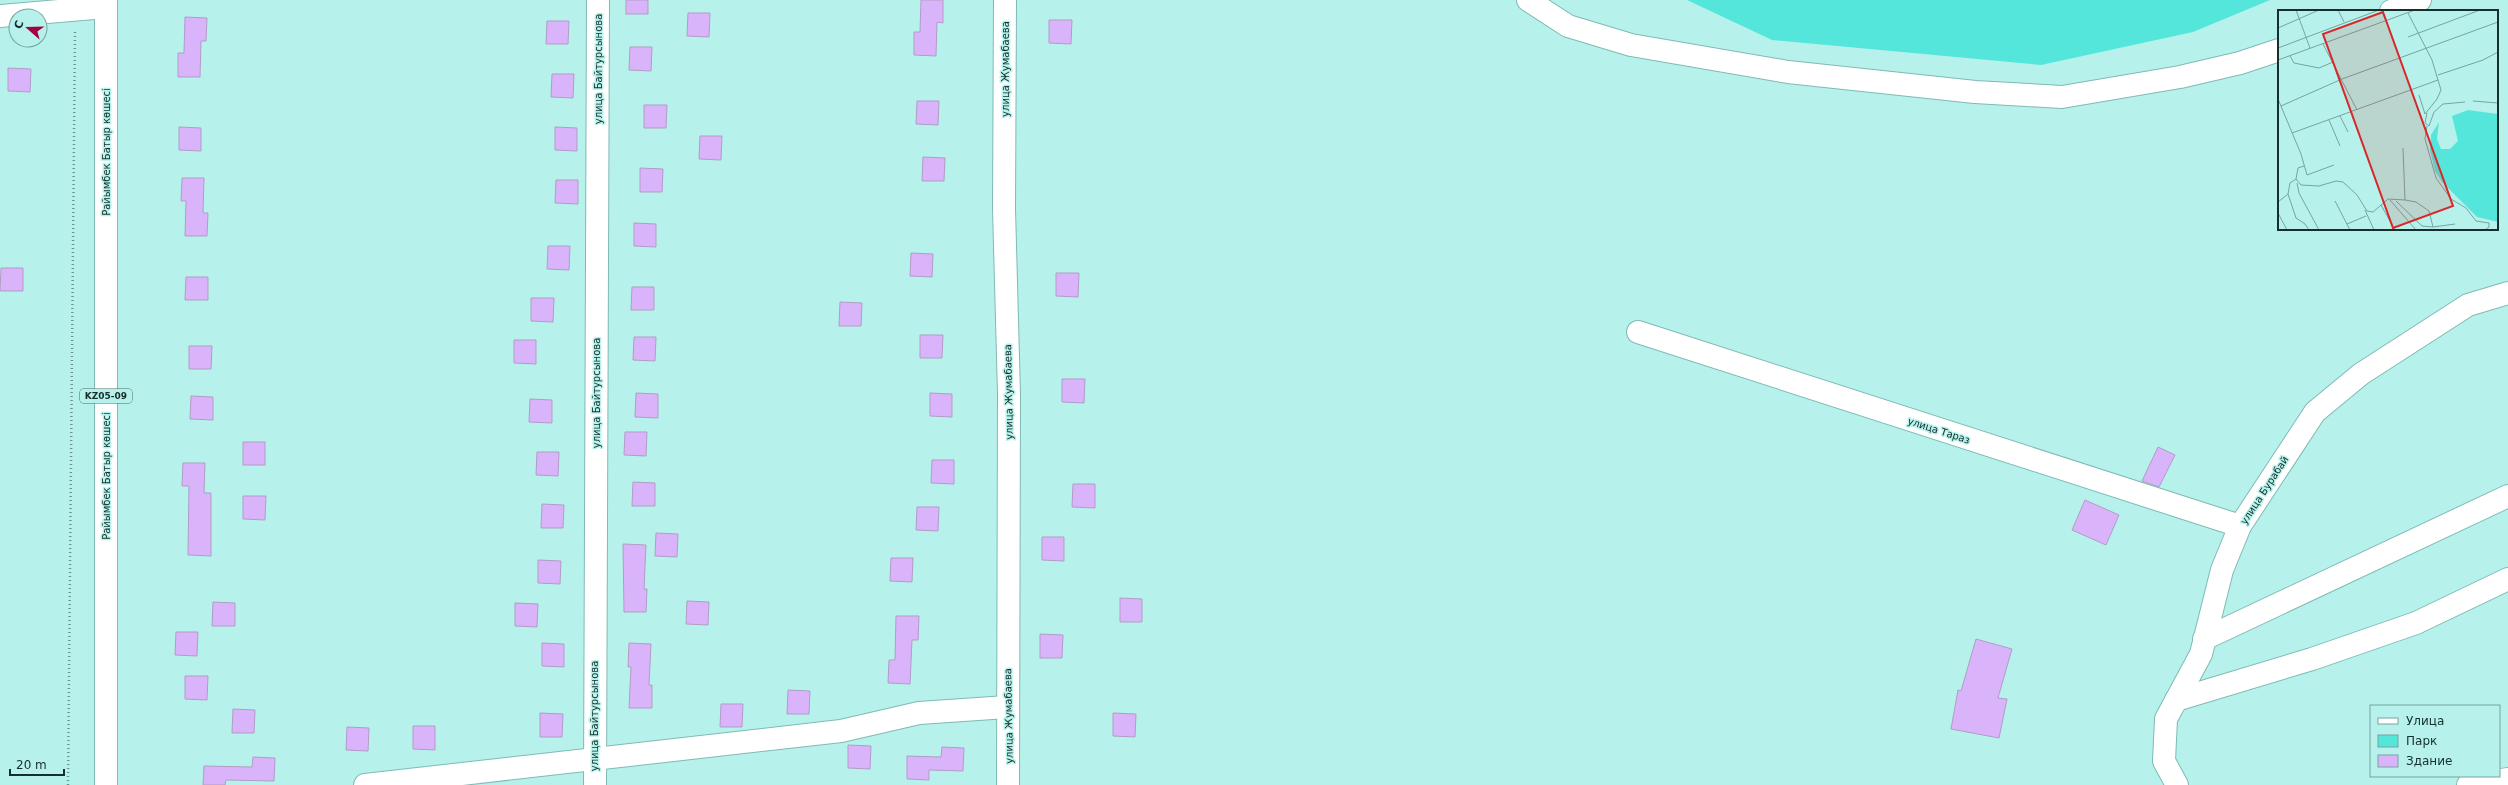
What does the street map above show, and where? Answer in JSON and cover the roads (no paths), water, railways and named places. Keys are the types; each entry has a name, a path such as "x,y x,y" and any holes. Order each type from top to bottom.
{"street":[{"name":"улица Байтурсынова","path":"595,785 598,0"},
{"name":"улица Жумабаева","path":"1005,0 1004,209 1009,394 1008,785"},
{"path":"1528,0 1568,26 1631,45 1788,72 1975,92 2062,97 2180,77 2240,63 2278,50"},
{"path":"2394,10 2420,0"},
{"path":"0,16 75,9 106,3"},
{"name":"Райымбек Батыр көшесі","path":"106,3 106,785"},
{"name":"улица Бурабай","path":"2177,785 2164,761 2166,719 2201,654 2222,570 2240,526 2315,412 2361,374 2468,305 2508,293"},
{"name":"улица Тараз","path":"1638,332 2240,526"},
{"path":"2204,639 2508,496"},
{"path":"2176,700 2312,660 2416,623 2508,579"},
{"path":"365,785 841,731 919,713 1007,707"},
{"path":"2468,785 2508,779"}]}
